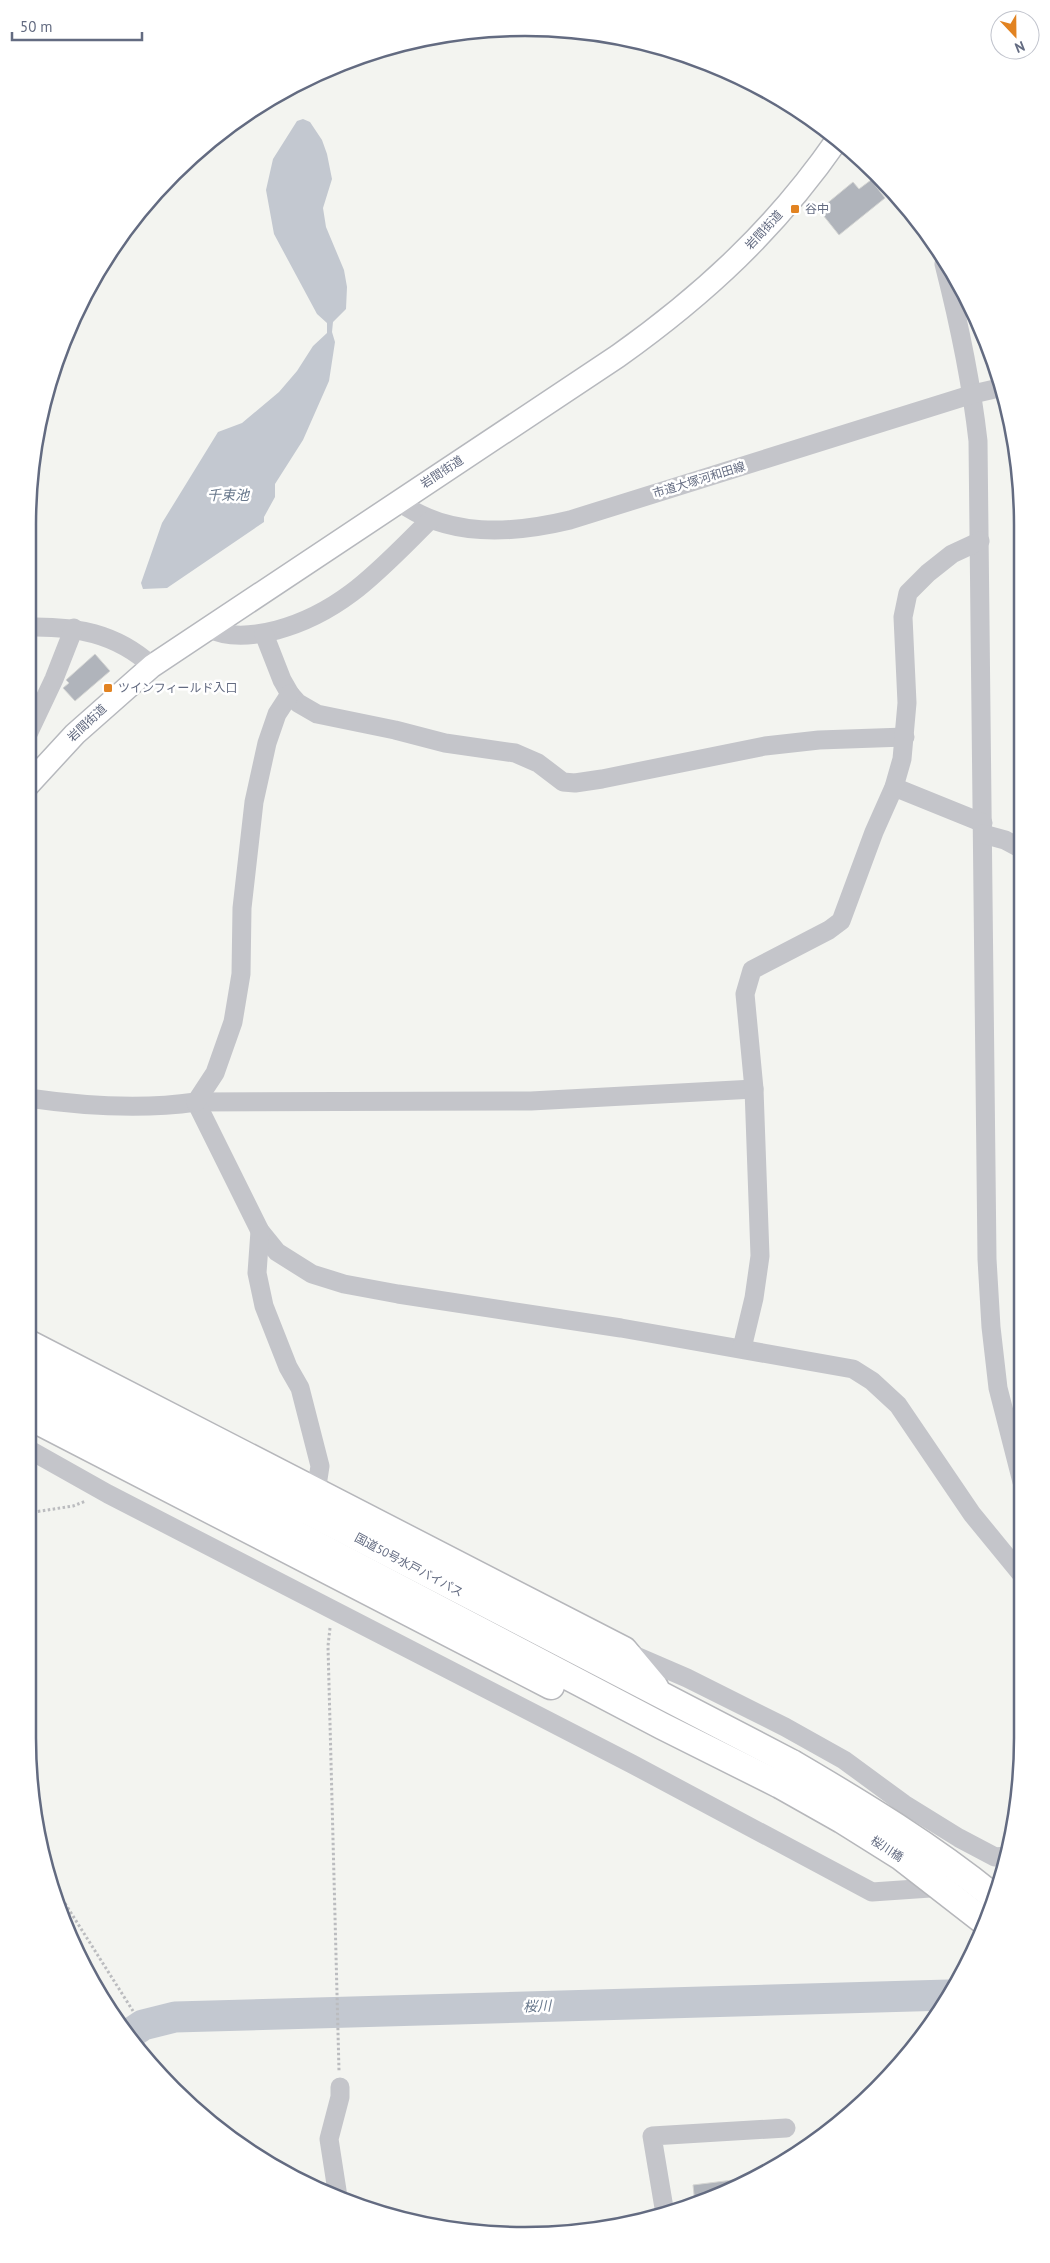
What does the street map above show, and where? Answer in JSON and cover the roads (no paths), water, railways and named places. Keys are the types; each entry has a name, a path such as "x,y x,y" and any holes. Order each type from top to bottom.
{"highway":[{"path":"36,1347 624,1650 665,1698"},
{"name":"国道50号水戸バイパス","path":"36,1371 190,1464 662,1726 786,1774"},
{"name":"国道50号水戸バイパス","path":"36,1397 190,1464 665,1698 786,1774"},
{"path":"36,1420 537,1680 610,1710 662,1726"},
{"name":"桜川橋","path":"786,1774 856,1800 916,1838 989,1893"},
{"name":"桜川橋","path":"786,1774 842,1820 901,1858 980,1918"}],"main road":[{"name":"岩間街道","path":"36,776 75,734 152,666 618,356 695,298 741,254 804,187 833,146"}],"street":[{"path":"949,283 962,333 973,394 978,441 987,1259 990,1317 998,1388 1014,1451"},
{"name":"市道大塚河和田線","path":"398,501 430,520 456,527 506,530 537,528 562,522 994,388"},
{"path":"207,628 217,633 237,636 264,634 295,625 337,605 379,570 430,520"},
{"path":"742,1348 754,1298 760,1256 754,1089 744,994 752,970 829,930 841,921 874,832 894,787 902,759 907,703 903,616 908,593 928,573 952,554 980,541"},
{"path":"36,627 74,628 99,634 117,641 138,653 152,666"},
{"path":"36,717 54,679 74,628"},
{"path":"264,634 282,680 290,694 298,703 317,714 446,743 515,753 538,764 563,782 575,783 765,746 819,740 905,737"},
{"path":"196,1102 216,1073 233,1022 241,974 242,908 254,802 267,743 277,714 290,694"},
{"path":"894,787 983,828 1014,845"},
{"path":"36,1099 63,1103 163,1107 196,1102 531,1101 754,1089"},
{"path":"196,1102 260,1231 278,1252 295,1265 312,1274 344,1284 742,1348 853,1369 872,1381 898,1405 972,1514 1014,1565"},
{"path":"260,1231 257,1273 260,1290 264,1306 288,1367 300,1388 320,1466 316,1492"},
{"path":"36,1454 108,1494 632,1764 872,1892 991,1884"},
{"path":"624,1650 687,1678 785,1727 844,1760 904,1804 959,1838 995,1857 999,1857"},
{"path":"337,2189 329,2140 340,2097 340,2087"},
{"path":"664,2206 652,2136 786,2128"}],"water":[{"name":"千束池","path":"303,119 310,122 322,140 327,154 332,179 323,208 326,227 344,270 347,287 346,309 333,322 332,332 335,342 329,381 303,440 275,484 275,497 264,517 264,522 167,588 143,589 141,583 162,523 218,432 242,423 279,392 297,371 313,346 327,333 327,323 317,314 274,234 266,190 273,159 297,121"}],"waterway":[{"name":"桜川","path":"134,2031 143,2025 175,2017 940,1995"}],"place":[{"name":"谷中","path":"795,209"},
{"name":"ツインフィールド入口","path":"108,688"}]}
